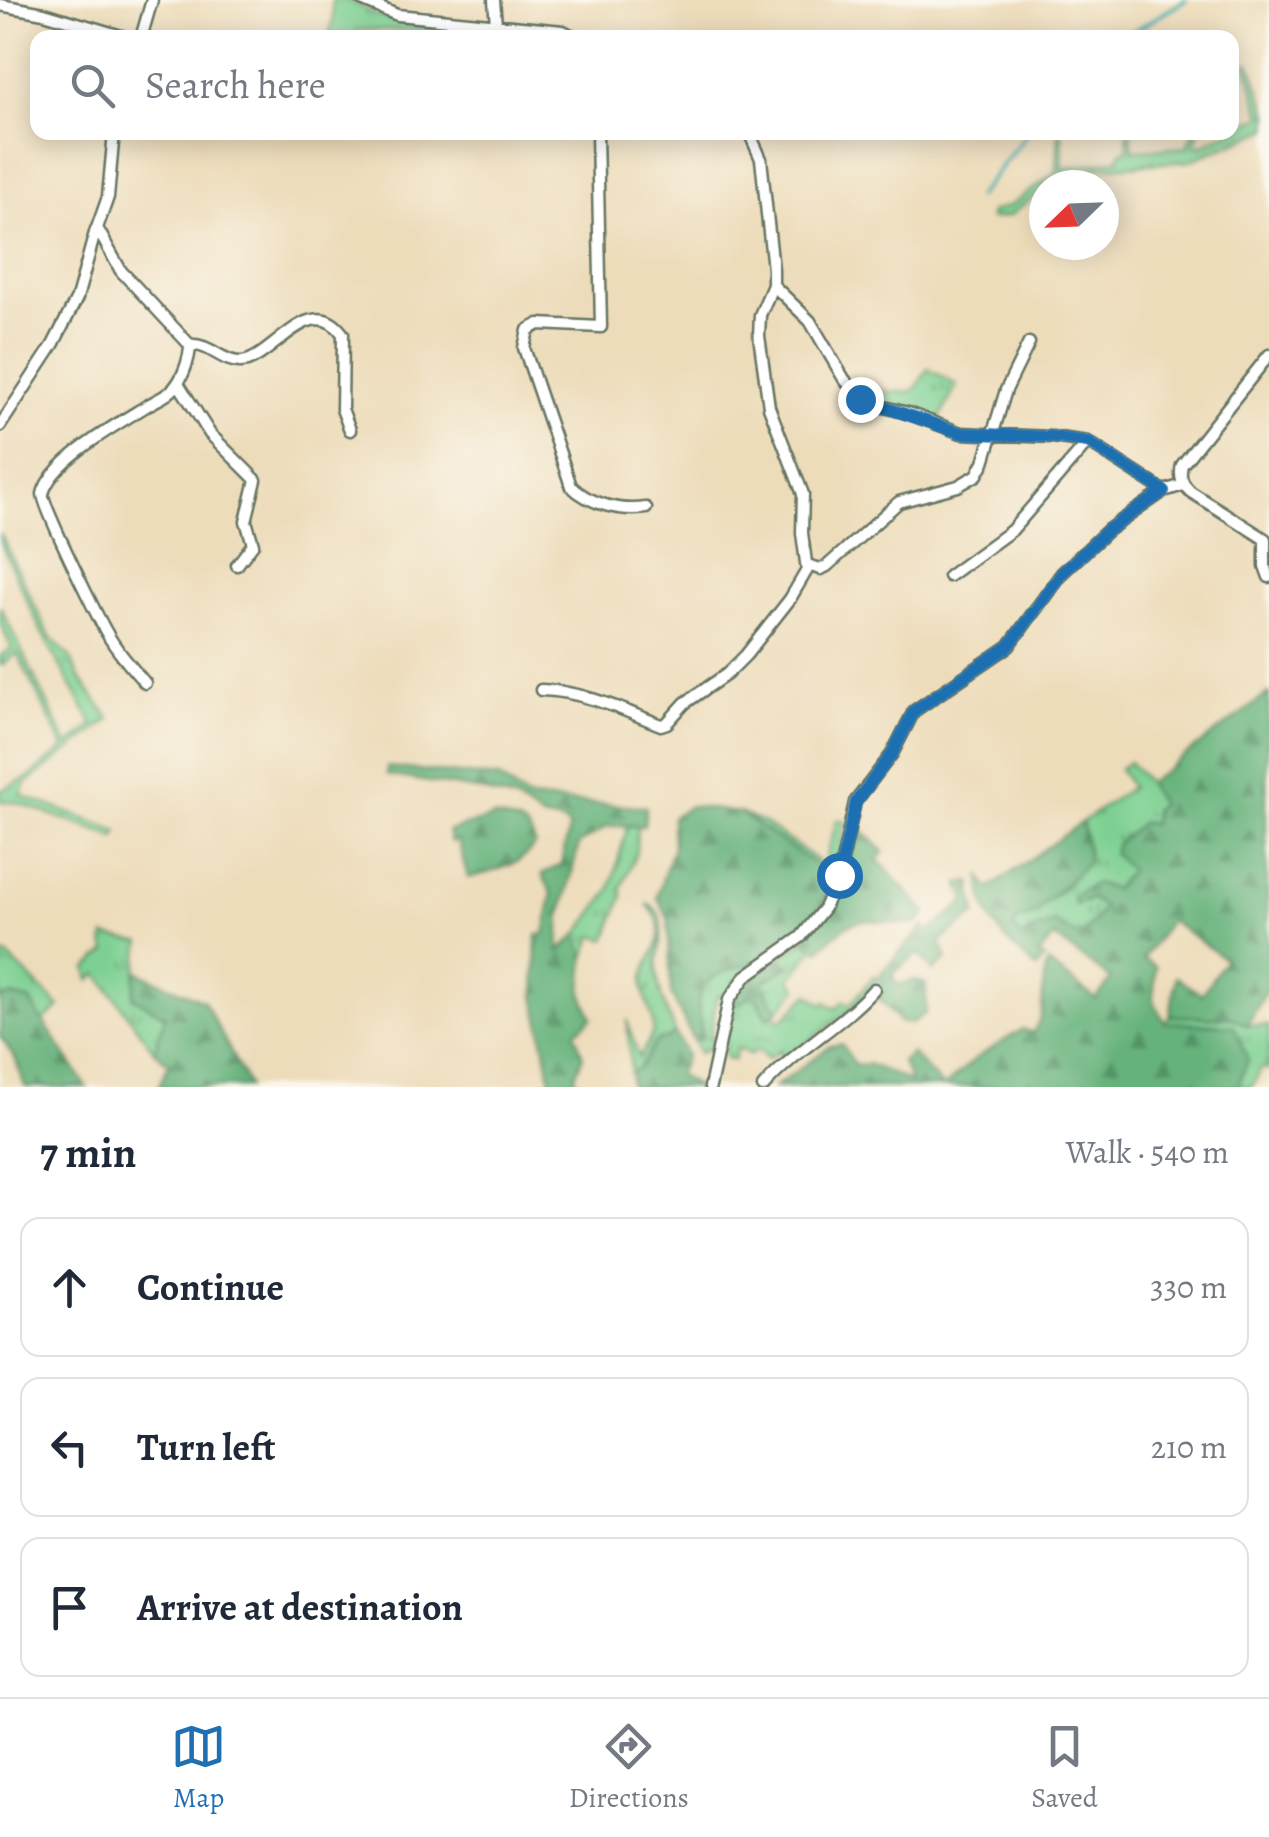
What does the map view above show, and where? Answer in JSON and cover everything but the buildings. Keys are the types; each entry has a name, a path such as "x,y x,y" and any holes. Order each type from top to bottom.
{"street":[{"path":"143,30 152,0"},
{"path":"361,0 397,15 563,30"},
{"path":"494,0 496,24"},
{"path":"0,5 101,30"},
{"path":"0,426 53,345 77,298 108,197 113,140"},
{"path":"597,140 601,326 592,329 539,324 528,330 524,348 570,486 578,493 620,509 646,508"},
{"path":"541,690 558,690 667,724 685,703 727,674 756,645 797,588 807,565 802,533 803,494 775,427 763,366 758,324 773,285 760,159 752,140"},
{"path":"97,228 121,271 190,345 241,362 302,323 332,324 342,334 342,409 350,430"},
{"path":"773,285 810,321 847,384 865,402 961,433 1088,442 1164,491"},
{"path":"807,565 821,569 826,566 900,502 973,479 984,462 1006,390 1029,343"},
{"path":"145,683 101,624 47,512 43,494 46,484 65,463 178,384 190,345"},
{"path":"1269,356 1182,465 1180,474 1183,485 1201,500 1266,539 1265,566 1269,577"},
{"path":"178,384 210,434 257,483 246,521 252,544 237,565"},
{"path":"950,576 1012,530 1088,442"},
{"path":"710,1087 736,988 746,976 801,937 824,908 839,875 856,802 892,754 914,711 1009,646 1062,573 1108,530 1164,491 1183,485"},
{"path":"763,1087 856,1010 874,989"}],"green space":[{"path":"332,0 348,0 383,18 434,24 435,30 330,30"},
{"path":"1250,63 1269,114 1268,129 1190,161 1057,170 1059,140 1062,140 1063,169 1119,159 1121,151 1128,150 1127,140 1132,140 1133,150 1187,147 1190,140 1196,140 1195,145 1200,146 1212,140 1239,140 1239,127 1262,116 1246,64"},
{"path":"1029,192 1029,201 1009,216 990,219 990,212 1009,206"},
{"path":"928,369 957,385 939,420 867,400 859,390 909,392"},
{"path":"0,533 50,637 71,658 78,676 110,719 26,784 21,795 118,831 115,838 19,803 0,801 0,791 29,777 64,748 17,653 0,666 0,656 12,648 0,623 0,606 68,745 93,725 42,633 0,542"},
{"path":"1269,693 1269,987 1247,1025 1233,1018 1170,1016 1176,977 1202,994 1225,959 1170,920 1143,959 1156,967 1153,1000 1165,1022 1234,1026 1248,1060 1237,1087 944,1087 975,1059 1023,1029 1032,1033 1042,1008 1048,963 1096,999 1111,979 1054,937 1039,954 1044,958 1037,969 990,918 981,876 989,889 1082,822 1089,861 1034,914 1015,922 1014,929 1021,936 1054,922 1075,934 1084,933 1104,908 1091,898 1075,905 1073,896 1095,883 1114,889 1130,870 1113,853 1117,843 1142,822 1152,824 1155,809 1160,805 1148,783"},
{"path":"1129,762 1148,783 1160,805 1155,809 1152,825 1119,860 1131,870 1114,889 1095,883 1084,903 1091,898 1105,908 1084,933 1075,935 1054,922 1021,936 1014,929 1015,922 1057,894 1077,869 1085,839 1082,822 1131,787 1119,769"},
{"path":"387,767 499,778 528,799 646,807 644,826 608,826 579,844 561,916 559,952 577,935 585,957 582,993 592,1018 575,1033 583,1057 575,1087 552,1087 535,996 537,935 545,934 552,894 542,874 561,865 569,829 565,823 542,818 516,801 482,791 387,775"},
{"path":"690,806 740,813 834,877 813,914 786,942 762,958 719,974 705,985 699,1002 701,1039 693,1040 671,994 668,918 657,897 673,846 672,817"},
{"path":"740,813 764,823 824,865 837,820 846,822 834,877"},
{"path":"494,817 525,827 535,844 514,863 468,878 458,841 451,842 448,831"},
{"path":"628,824 637,825 636,853 621,889 623,896 606,940 594,936 585,957 577,935 610,890"},
{"path":"861,829 884,852 878,860 927,913 916,924 854,923 819,951 804,940"},
{"path":"971,882 976,914 940,942 947,959 933,971 918,953 894,973 893,979 899,985 914,980 926,984 926,1013 912,1023 901,1023 879,999 881,973 924,926 929,932 966,901 959,884"},
{"path":"647,904 655,909 662,924 657,978 675,1033 657,1040 639,1068 631,1073 627,1020 639,1058 653,1030 643,983 660,927"},
{"path":"105,936 141,942 133,997 165,1016 154,1051 98,974 90,980 87,968 107,951"},
{"path":"804,940 814,948 790,980 798,988 778,1011 761,983 789,966 781,957"},
{"path":"0,953 8,956 60,1007 43,1021 29,1000 0,998"},
{"path":"781,957 789,965 762,983 778,1011 768,1018 756,998 749,996 738,1005 734,999 743,984"},
{"path":"760,959 734,982 728,995 717,996 710,1037 718,1040 713,1058 708,1049 699,1053 693,1040 702,1038 698,1002 701,989 724,972"},
{"path":"136,971 204,1001 249,1087 158,1087 169,1064 154,1051 165,1016 133,997"},
{"path":"874,975 877,979 859,1003 782,1061 781,1050 768,1059 758,1050 749,1055 737,1049 734,1060 726,1058 734,999 741,1003 749,996 756,998 768,1018 774,1015 781,1021 809,994 836,1009 844,1001 851,1004"},
{"path":"0,998 29,1000 87,1087 25,1087 16,1060 0,1036"},
{"path":"1170,1016 1233,1018 1247,1025 1269,1026 1269,1070 1262,1067 1252,1087 1237,1087 1248,1060 1219,1024 1165,1022"},
{"path":"675,1033 686,1055 678,1075 697,1087 630,1087 631,1073 639,1068 657,1040"},
{"path":"842,1044 855,1066 868,1064 911,1082 902,1062 912,1053 943,1087 775,1087 830,1046"}],"waterway":[{"path":"1135,30 1186,0"},
{"path":"977,197 1022,140"}],"route":[{"path":"839,875 856,802 892,754 914,711 1009,646 1062,573 1108,530 1164,491 1088,442 961,433 860,399"}]}
